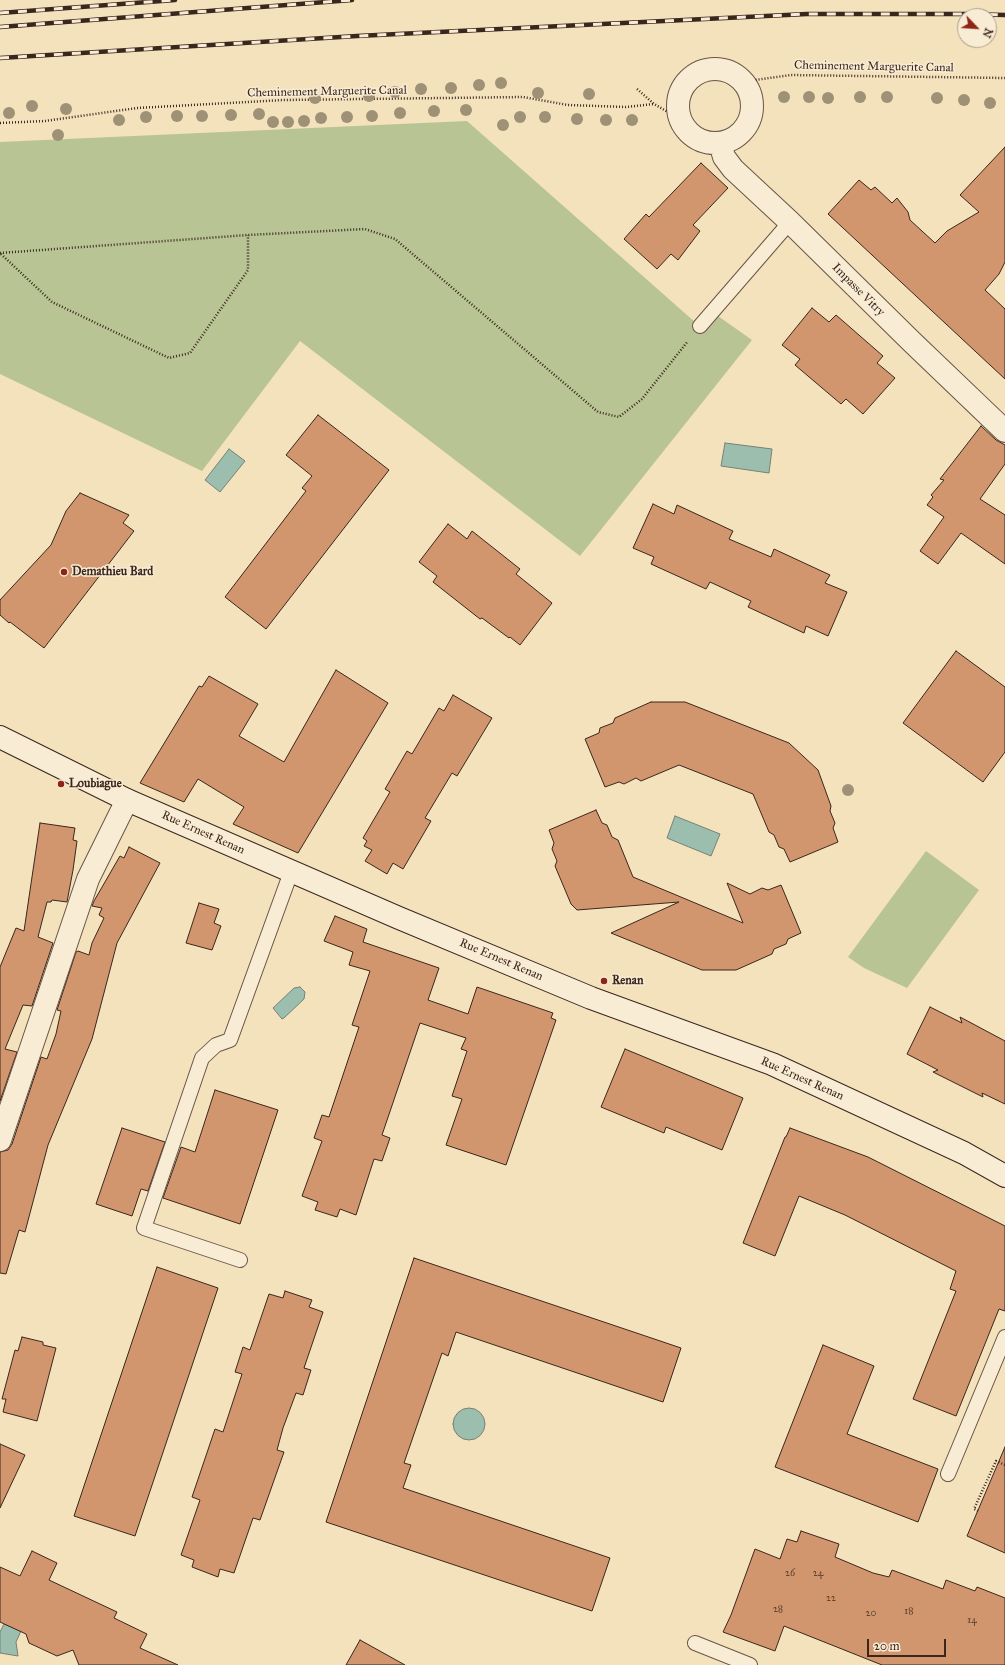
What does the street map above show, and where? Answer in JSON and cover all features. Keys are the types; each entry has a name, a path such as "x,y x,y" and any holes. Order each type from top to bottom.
{"street":[{"path":"714,69 726,71 738,78 746,88 750,97 750,118 739,135 720,143 706,143 694,137 684,127 678,115 678,102 682,89 690,79 701,72 714,69"},
{"name":"Impasse Vitry","path":"720,143 724,157 733,169 790,222 1005,431"},
{"name":"Rue Ernest Renan","path":"0,737 127,800 291,872 591,998 772,1064 964,1153 1005,1176"},
{"path":"0,1140 88,879 127,800"}],"lane":[{"path":"700,326 790,222"},
{"path":"240,1260 144,1228 202,1058 216,1045 230,1040 291,872"},
{"path":"948,1474 1005,1337"},
{"path":"696,1643 750,1665"}],"path":[{"name":"Cheminement Marguerite Canal","path":"746,88 755,80 791,75 1005,78"},
{"path":"637,90 654,104 668,112 678,115"},
{"name":"Cheminement Marguerite Canal","path":"0,124 45,121 137,108 284,100 523,97 568,105 626,107 654,104"},
{"path":"0,253 248,235 365,229 395,239 598,412 619,417 642,399 700,326"},
{"path":"0,253 52,302 169,358 190,353 248,270 248,235"},
{"path":"978,1511 974,1509 996,1461 1005,1465"}],"green space":[{"path":"467,121 704,330 718,316 752,340 580,556 300,341 202,471 0,374 0,142"},
{"path":"926,851 979,890 907,988 864,968 848,957"}],"shaded area":[{"path":"725,443 772,449 769,473 721,466"},
{"path":"229,449 245,461 220,492 205,480"},
{"path":"675,816 720,834 711,856 667,838"},
{"path":"300,987 305,992 304,999 282,1019 273,1008 294,988"},
{"path":"469,1408 475,1409 482,1415 485,1424 484,1430 478,1437 469,1440 463,1439 456,1433 453,1424 454,1418 460,1411"},
{"path":"4,1624 21,1631 16,1642 18,1656 0,1653 0,1632"}],"building":[{"path":"1005,147 1005,262 999,274 985,290 1005,309 1005,379 828,214 859,180 871,190 875,187 892,203 897,198 908,212 910,220 935,243 947,231 979,212 960,195"},
{"path":"701,163 728,188 693,225 700,231 678,260 671,254 657,269 624,239 646,214 649,217"},
{"path":"812,308 829,322 836,315 883,356 877,363 895,378 863,414 846,399 841,404 795,365 800,359 782,345"},
{"path":"318,415 389,470 266,629 225,597 306,491 302,488 312,476 286,455"},
{"path":"981,426 996,440 1005,445 1005,464 980,499 1005,515 1005,564 961,533 938,564 920,551 944,517 927,505 933,497 931,495 944,480 940,479"},
{"name":"Demathieu Bard","path":"80,493 129,515 123,523 134,531 44,648 0,615 0,600 51,545 66,511"},
{"path":"653,504 674,514 677,505 733,531 729,539 771,557 774,549 830,575 825,583 847,592 828,636 806,626 804,633 748,607 751,601 710,582 706,589 651,564 654,557 633,548"},
{"path":"448,524 467,539 472,531 520,569 516,574 552,603 520,645 482,618 480,619 433,582 437,576 419,562"},
{"path":"956,651 1005,687 1005,752 983,782 903,723"},
{"path":"336,670 388,703 298,853 233,824 244,807 198,779 184,802 140,783 199,686 202,687 209,676 258,704 239,736 284,762"},
{"path":"453,695 492,718 457,776 452,773 425,818 431,821 403,869 393,863 387,874 365,861 372,850 364,846 367,841 363,838 390,792 385,789 407,751 412,754 439,708 444,711"},
{"path":"651,702 685,702 789,743 818,770 831,806 830,811 835,823 833,828 838,842 790,862 784,849 779,847 774,835 769,832 753,794 679,765 641,781 636,778 624,784 619,782 605,787 585,739 599,733 600,728 613,723 615,718"},
{"path":"596,810 602,823 607,825 612,837 618,840 633,877 743,923 727,883 750,894 762,888 768,890 781,885 801,933 788,939 786,944 774,949 772,954 736,970 702,970 611,933 679,902 577,910 571,904 555,866 557,861 552,849 554,843 549,830"},
{"path":"40,823 75,828 73,840 77,841 73,870 67,902 52,900 51,902 47,902 38,937 53,943 32,1006 23,1005 5,1049 17,1052 0,1101 0,967 16,928 24,931"},
{"path":"129,847 160,863 117,943 92,1039 48,1145 25,1232 19,1230 6,1274 0,1273 0,1152 8,1150 12,1144 41,1057 47,1059 56,1034 61,1011 57,1010 76,952 78,951 89,955 92,943 104,918 99,915 102,908 92,906 94,901 120,856 124,858"},
{"path":"199,903 219,909 214,923 221,926 212,950 186,943"},
{"path":"335,916 367,929 363,942 439,968 428,1000 468,1014 477,987 553,1013 551,1018 556,1020 506,1165 446,1145 462,1099 452,1096 467,1051 461,1049 466,1038 420,1023 382,1135 390,1138 382,1161 374,1159 356,1215 340,1209 337,1217 315,1210 318,1202 302,1196 322,1141 314,1138 322,1115 329,1117 359,1027 352,1025 370,971 349,965 353,952 324,941"},
{"path":"930,1007 962,1023 960,1017 1005,1041 1005,1104 982,1093 983,1097 933,1072 938,1070 907,1054"},
{"path":"625,1049 743,1098 722,1150 666,1127 664,1133 601,1107"},
{"path":"215,1090 278,1110 240,1224 163,1198 181,1147 195,1152"},
{"path":"122,1128 165,1142 148,1191 141,1189 132,1216 96,1204"},
{"path":"790,1128 868,1157 1005,1226 1005,1311 999,1309 956,1416 913,1399 956,1291 950,1289 956,1271 845,1215 799,1196 775,1256 743,1243 785,1137"},
{"path":"414,1258 681,1348 663,1402 456,1332 448,1356 442,1353 404,1463 411,1465 403,1488 610,1558 592,1611 326,1522"},
{"path":"157,1267 218,1288 135,1536 74,1516"},
{"path":"285,1291 312,1300 309,1307 323,1312 304,1368 311,1370 303,1395 296,1393 283,1428 277,1450 284,1452 260,1520 253,1518 234,1573 220,1569 218,1577 192,1567 194,1560 181,1555 200,1500 192,1497 215,1429 223,1432 242,1374 235,1372 243,1347 250,1350 269,1294 283,1298"},
{"path":"22,1337 43,1342 43,1345 56,1348 37,1421 3,1412 6,1399 2,1399 15,1350 18,1351"},
{"path":"823,1345 874,1366 847,1434 938,1469 918,1522 775,1467"},
{"path":"0,1444 25,1455 0,1508"},
{"path":"1005,1447 1005,1553 967,1536"},
{"path":"801,1531 839,1544 835,1557 873,1573 889,1577 892,1570 943,1589 946,1580 975,1591 977,1587 1005,1598 1005,1665 882,1665 784,1626 775,1651 723,1632 731,1615 755,1549 780,1559 787,1539 797,1542"},
{"path":"32,1551 57,1563 49,1580 117,1612 114,1618 147,1634 140,1648 178,1665 79,1665 73,1650 57,1656 29,1643 26,1634 0,1622 0,1567 20,1576"},
{"path":"360,1640 405,1665 346,1665"}],"railway":[{"path":"0,13 175,0"},
{"path":"0,27 352,0"},
{"path":"0,58 357,36 807,14 1005,15"}],"place":[{"name":"Demathieu Bard","path":"64,572"},
{"name":"Loubiague","path":"61,784"},
{"name":"Renan","path":"604,981"}]}
